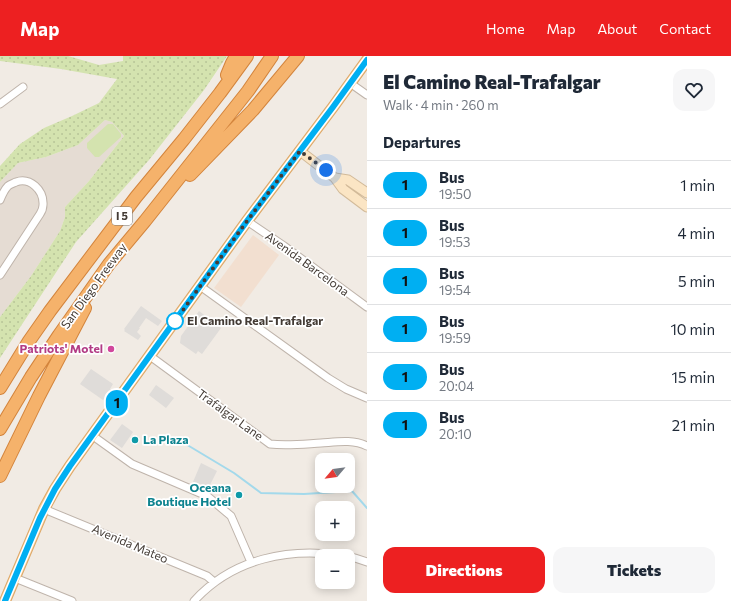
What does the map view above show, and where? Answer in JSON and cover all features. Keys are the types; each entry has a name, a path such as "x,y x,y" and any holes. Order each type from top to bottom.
{"highway":[{"path":"220,93 236,56"},
{"name":"San Diego Freeway","path":"0,388 29,341 50,311 136,197 184,139 247,56"},
{"name":"San Diego Freeway","path":"0,429 59,335 109,264 248,91 272,56"},
{"path":"145,221 253,110 298,56"},
{"path":"0,476 39,396 109,264"},
{"path":"0,378 29,341"}],"main road":[{"path":"4,601 44,509 55,489 247,221 367,60"}],"street":[{"path":"350,83 367,95"},
{"path":"0,104 23,87"},
{"path":"300,151 336,178 343,189 367,207"},
{"path":"336,178 348,180 367,193"},
{"path":"0,200 8,186 20,181 32,183 37,188 43,200 43,206 40,214 0,275"},
{"name":"Avenida Barcelona","path":"247,221 284,246 367,307"},
{"path":"200,286 328,378 346,389 367,398"},
{"name":"Trafalgar Lane","path":"150,356 270,444 284,446 350,442 367,446"},
{"path":"93,436 132,464 207,496 231,516 251,562"},
{"name":"Avenida Mateo","path":"44,509 207,576 214,582"},
{"path":"194,601 214,582 251,562 271,556 315,553"},
{"path":"355,558 367,562"},
{"path":"15,578 72,601"},
{"path":"0,600 4,601"}],"shaded area":[{"path":"105,120 112,122 124,136 89,181 65,207 65,217 60,231 31,276 0,317 0,182 18,163 46,157 78,145"},
{"path":"253,235 279,255 241,307 214,288"},
{"path":"141,306 162,321 158,326 146,318 137,332 141,336 138,340 124,331 124,329"},
{"path":"199,311 221,328 202,354 198,351 196,354 180,343 181,336"},
{"path":"91,369 113,384 110,389 111,390 103,400 80,384"},
{"path":"156,385 174,398 166,408 149,395"},
{"path":"122,424 133,432 122,448 110,440"},
{"path":"201,463 217,471 209,487 193,482"}],"green space":[{"path":"0,56 68,56 99,65 123,61 123,56 227,56 204,90 149,160 76,242 0,358 0,317 31,276 60,231 65,217 65,207 89,181 124,136 112,122 105,120 78,145 46,157 18,163 0,182 0,166 20,144 44,128 99,103 117,79 61,69 0,61"},
{"path":"108,124 113,124 121,134 121,137 99,157 95,157 87,148 87,143"}],"waterway":[{"path":"179,440 234,473 261,493 304,494 352,491 367,508"}],"bus line":[{"name":"1","path":"5,601 44,509 70,466 247,221 367,60"}],"place":[{"name":"El Camino Real-Trafalgar","path":"175,321"},
{"name":"Patriots' Motel","path":"111,349"},
{"name":"La Plaza","path":"135,440"},
{"name":"Oceana Boutique Hotel","path":"239,495"}],"route":[{"path":"175,321 173,324 247,221 300,151 326,170"}]}
